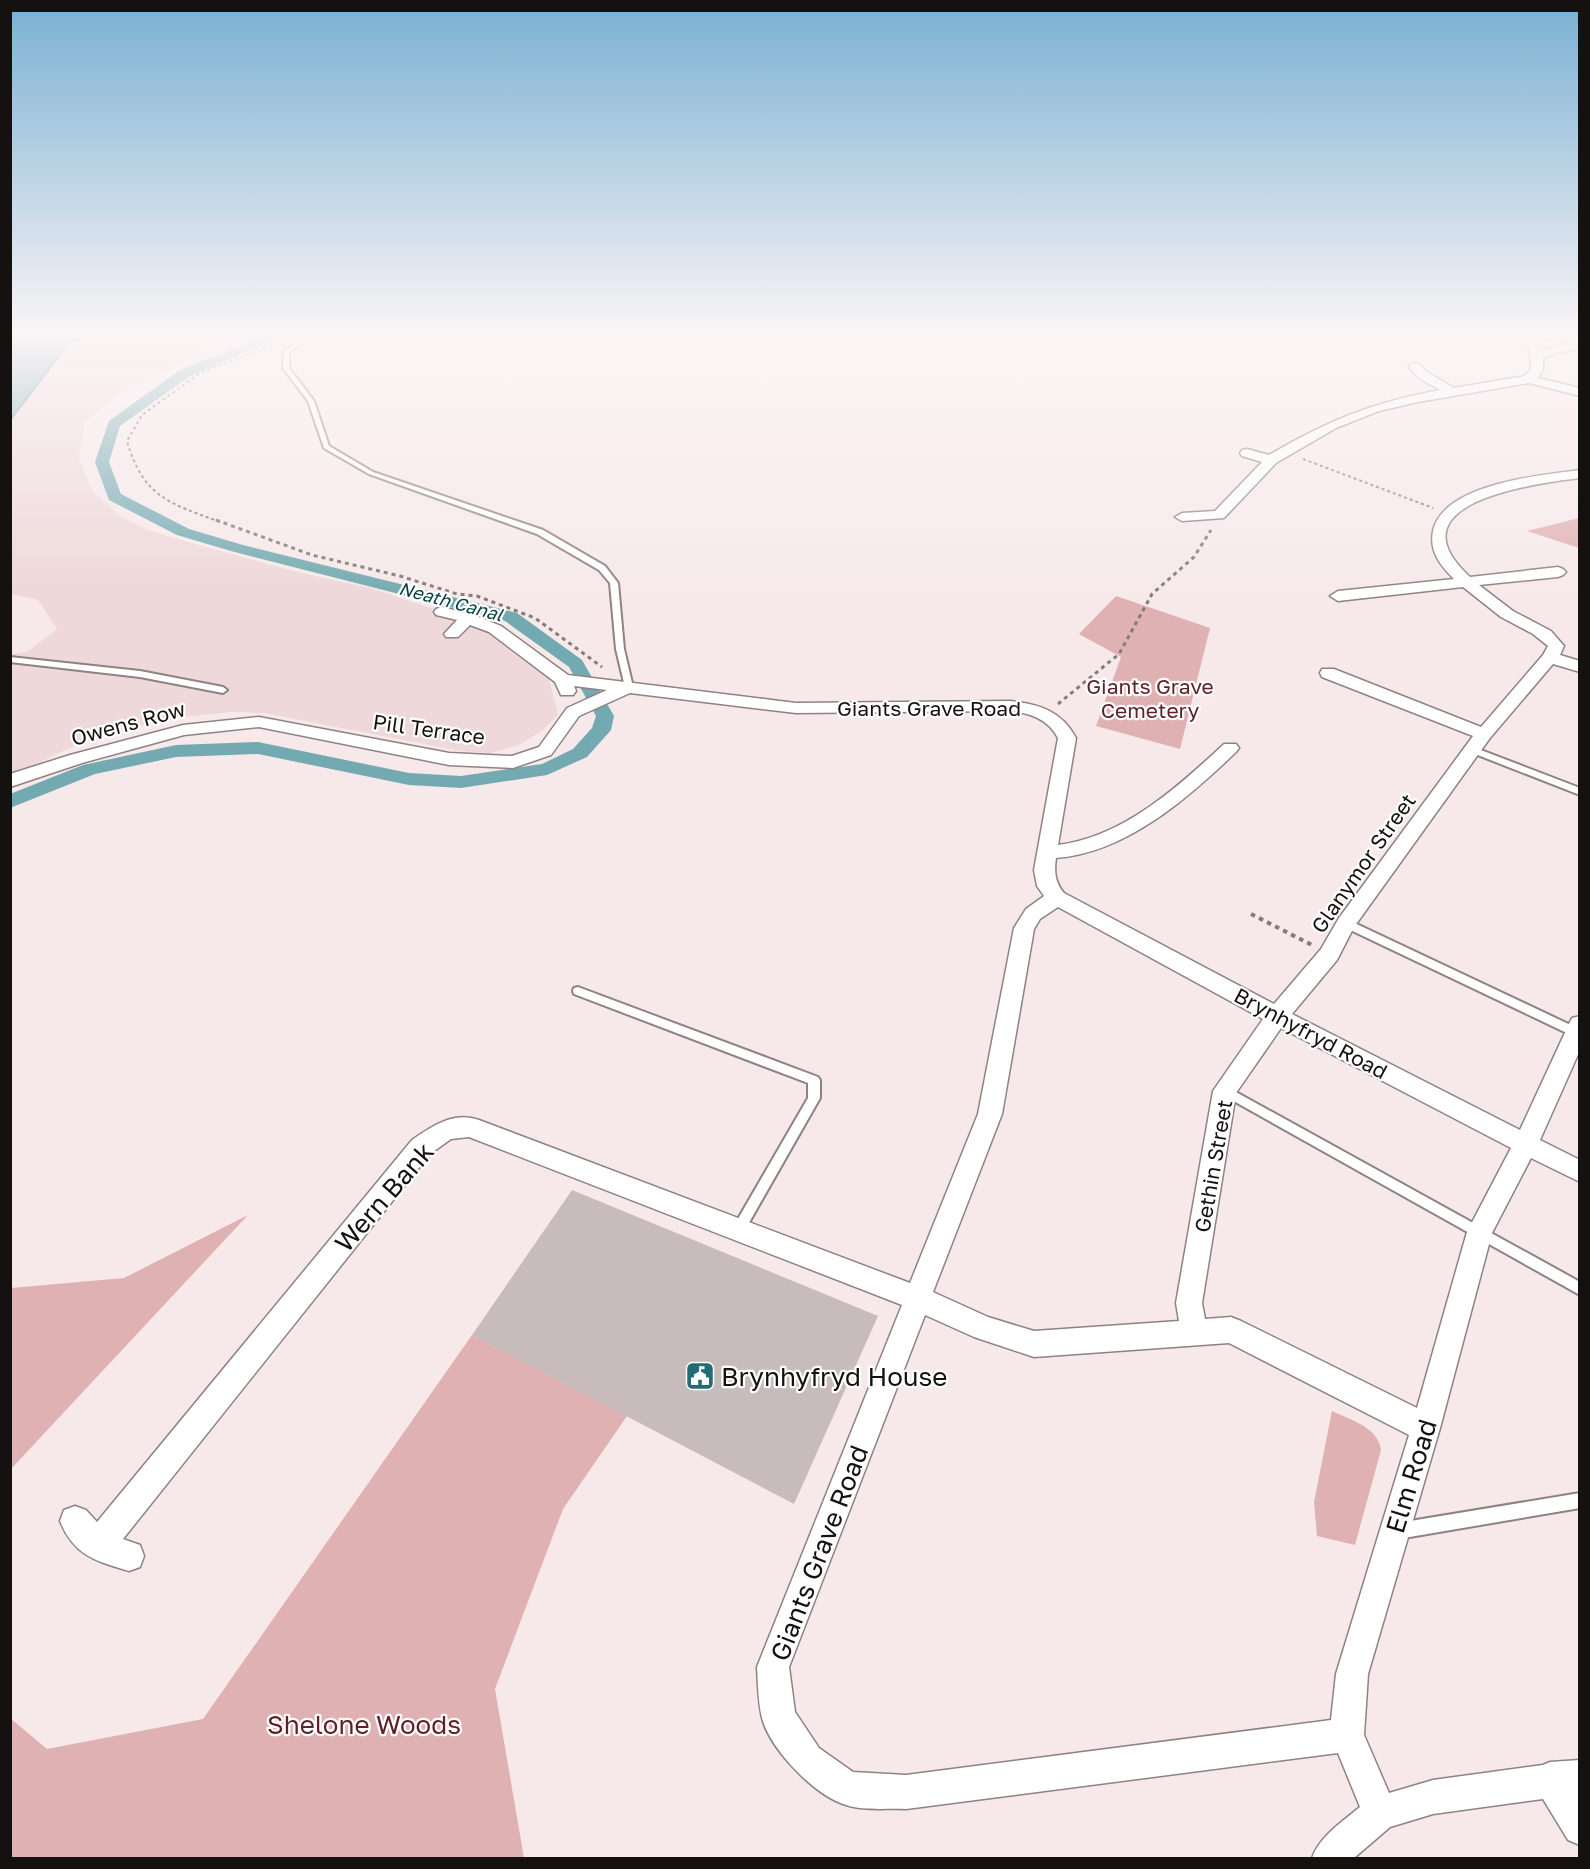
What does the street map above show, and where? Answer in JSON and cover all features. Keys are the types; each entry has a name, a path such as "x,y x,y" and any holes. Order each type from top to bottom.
{"street":[{"path":"1182,517 1219,515 1272,460 1315,433 1337,423"},
{"path":"1247,453 1272,460"},
{"path":"1580,474 1527,481 1482,492 1448,514 1438,530 1441,554 1467,582 1508,615 1548,634 1553,651 1580,667"},
{"path":"1338,596 1558,572"},
{"path":"442,612 468,618 495,629 567,681 604,691 629,687"},
{"path":"452,634 468,618"},
{"name":"Glanymor Street","path":"1277,1016 1329,954 1346,923 1484,734 1553,651"},
{"path":"1328,673 1484,734"},
{"path":"567,681 579,709 604,691"},
{"name":"Giants Grave Road","path":"629,687 768,707 1027,707 1046,714 1063,727 1067,738 1044,870 1052,892 1024,928 990,1114 773,1667 779,1718 807,1760 848,1789 906,1792 1347,1736"},
{"name":"Pill Terrace","path":"259,722 449,759 513,762 546,751 579,709"},
{"name":"Owens Row","path":"10,782 76,759 183,730 259,722"},
{"path":"1046,851 1062,853 1142,822 1166,807 1230,748"},
{"name":"Brynhyfryd Road","path":"1052,892 1277,1016 1580,1172"},
{"name":"Gethin Street","path":"1194,1331 1189,1304 1225,1091 1277,1016"},
{"name":"Elm Road","path":"1380,1813 1347,1736 1352,1674 1426,1428 1480,1232 1526,1144 1577,1028"},
{"name":"Wern Bank","path":"97,1546 421,1148 446,1130 470,1127 919,1299 984,1328 1034,1344 1231,1330 1426,1428"},
{"path":"75,1521 97,1546 129,1556"},
{"path":"1330,1858 1380,1813 1433,1797 1565,1778 1580,1828"}],"lane":[{"path":"318,423 326,447 371,473 540,532 602,568 614,583 620,649 629,687"},
{"path":"10,659 140,674 223,690"},
{"path":"1473,750 1580,792"},
{"path":"1346,923 1577,1028"},
{"path":"578,991 814,1080 814,1098 737,1231"},
{"path":"1225,1091 1580,1289"},
{"path":"1394,1531 1580,1500"}],"path":[{"path":"137,423 127,441 132,459 143,481 154,492 188,510 312,555 477,596 536,618 629,687"},
{"path":"1285,452 1448,514"},
{"path":"1046,714 1119,654 1152,594 1194,557 1219,515"},
{"path":"464,594 469,599"},
{"path":"1251,914 1329,954"}],"shaded area":[{"path":"10,423 85,423 79,458 91,489 120,516 148,530 297,572 370,588 495,629 549,679 558,715 543,730 519,745 491,753 460,751 264,713 231,712 184,717 110,732 58,753 11,778 10,654 27,652 57,629 38,600 11,594"}],"green space":[{"path":"1579,518 1579,548 1527,531"},
{"name":"Giants Grave Cemetery","path":"1116,596 1210,628 1180,749 1096,726 1121,657 1079,634"},
{"path":"248,1215 11,1469 11,1288 124,1278"},
{"name":"Shelone Woods","path":"472,1335 627,1416 563,1509 495,1689 524,1858 11,1858 10,1718 47,1749 203,1719"},
{"path":"1332,1411 1369,1430 1375,1435 1381,1450 1355,1545 1317,1536 1314,1502"}],"building":[{"name":"Brynhyfryd House","path":"572,1190 878,1316 794,1504 472,1335"}],"waterway":[{"name":"Neath Canal","path":"10,802 90,769 176,751 258,748 409,779 461,782 547,769 580,753 601,730 605,716 576,664 511,617 237,548 183,532 114,497 102,462 115,423"}],"place":[{"name":"Brynhyfryd House","path":"700,1376"}]}
